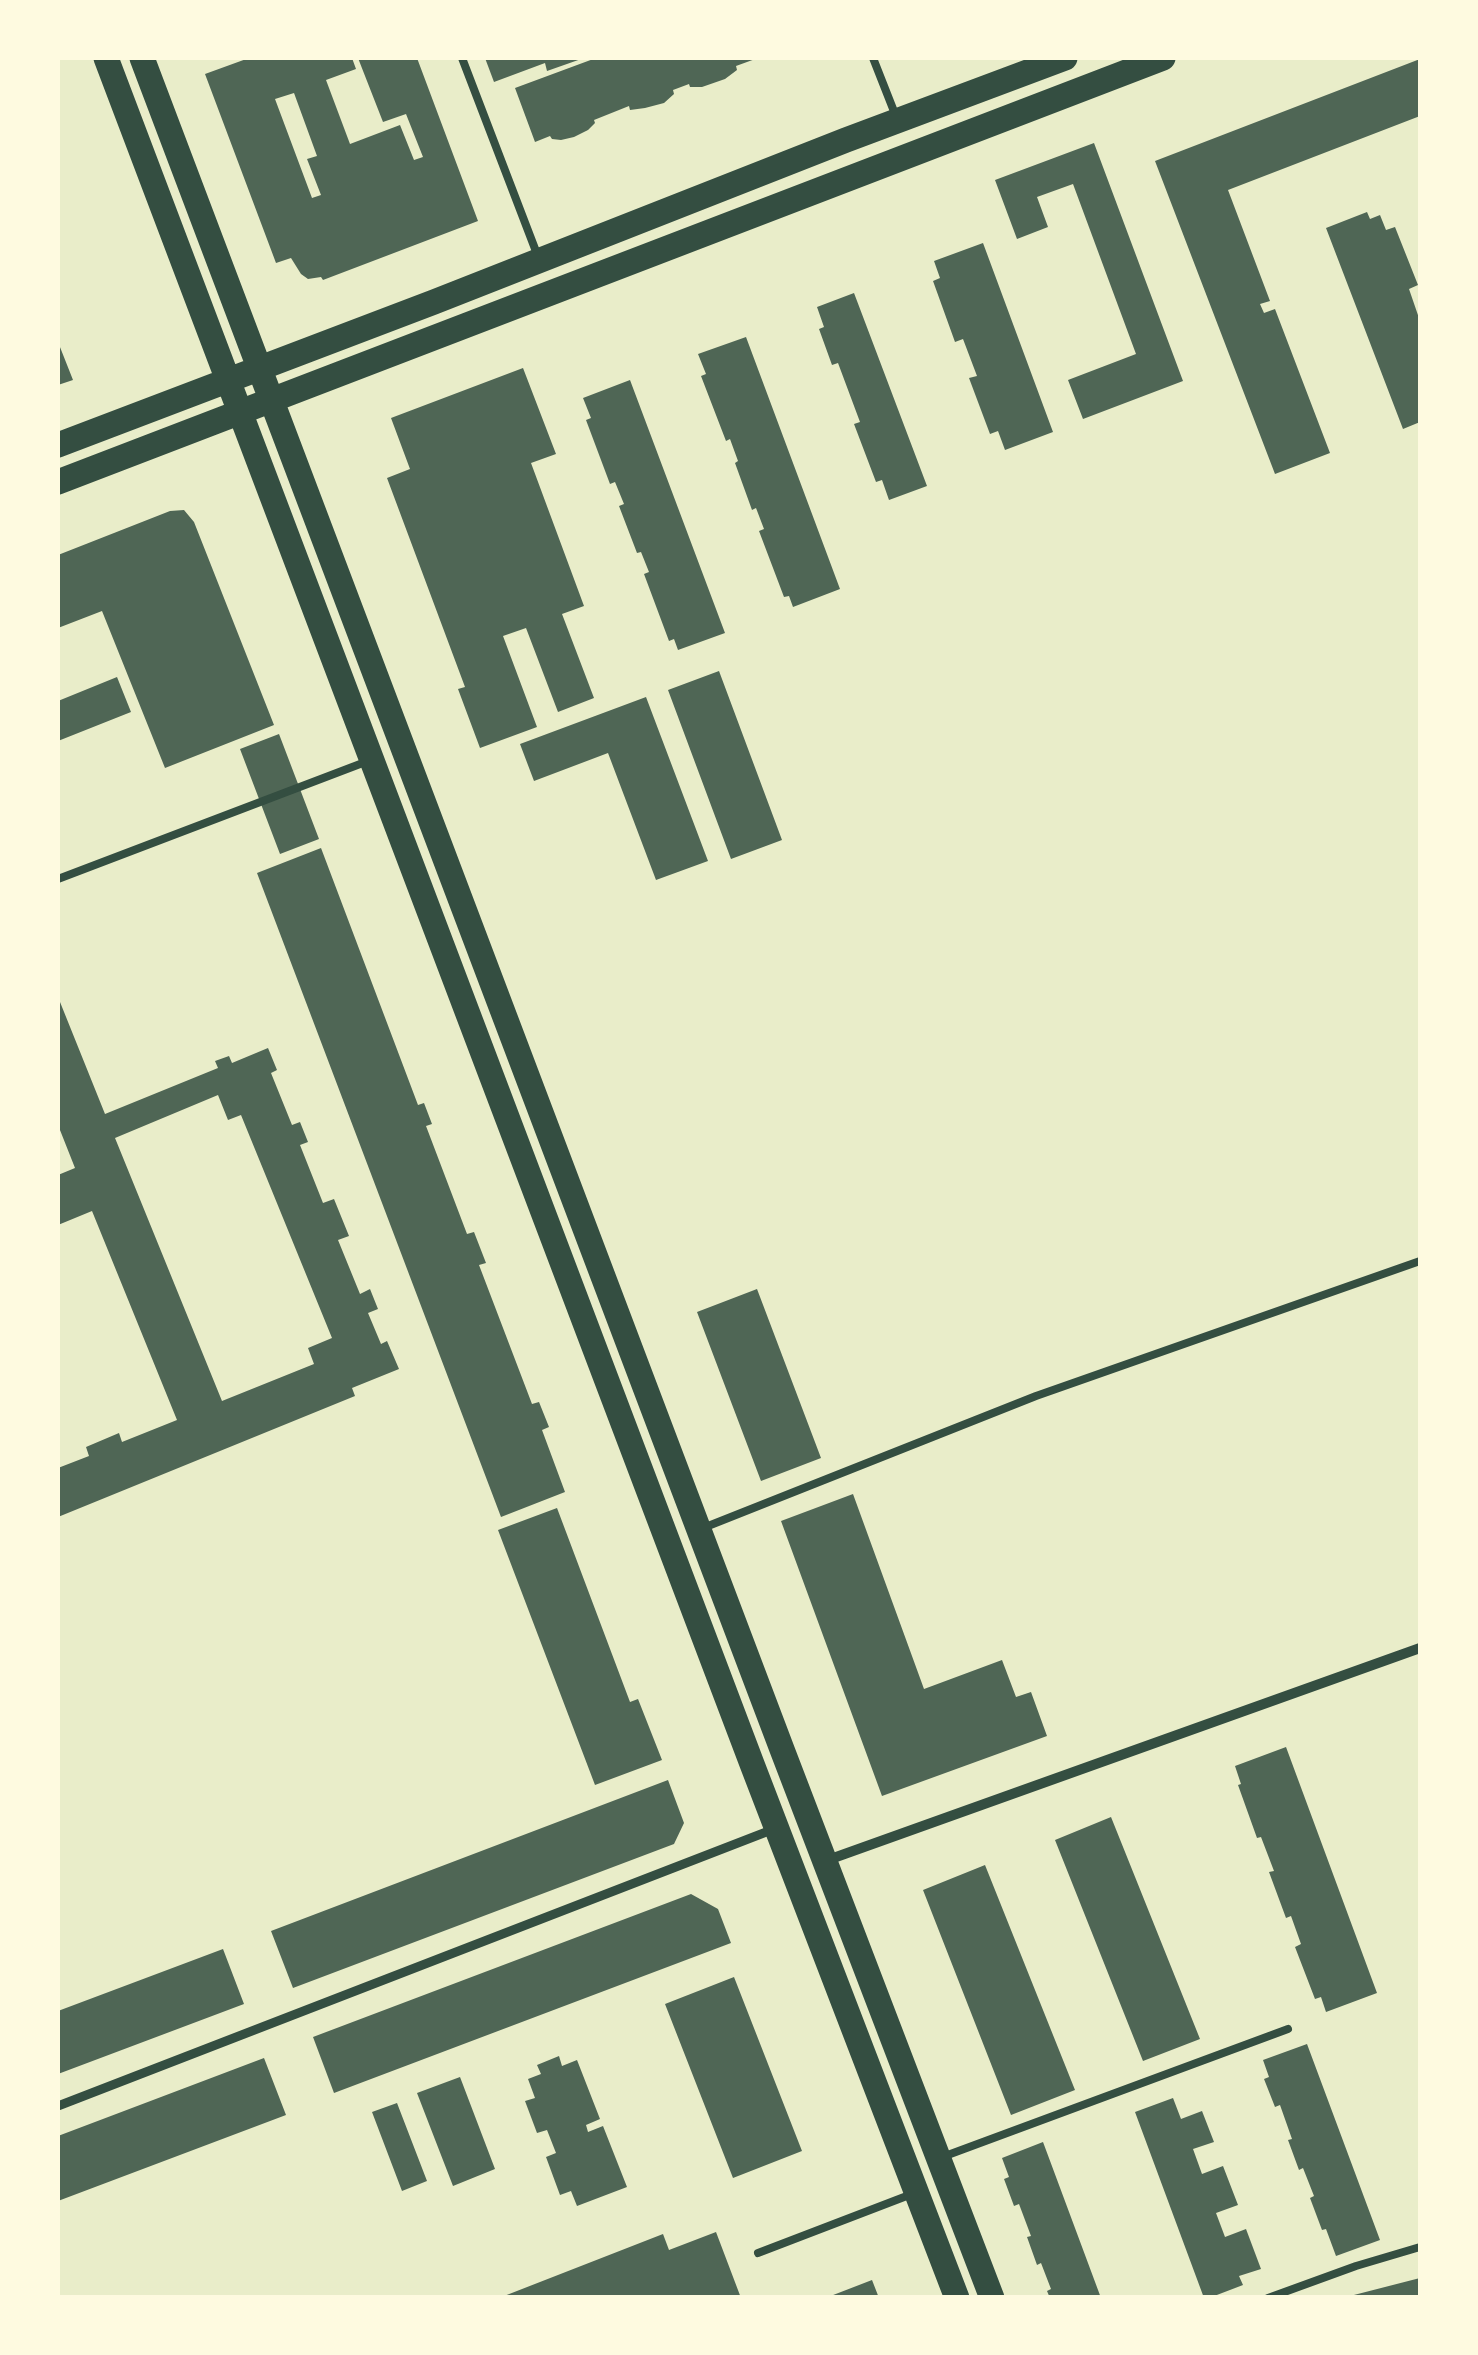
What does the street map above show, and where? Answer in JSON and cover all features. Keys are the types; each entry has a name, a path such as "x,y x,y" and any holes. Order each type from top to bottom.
{"main road":[{"path":"106,58 956,2298"},
{"path":"58,444 1064,58"},
{"path":"58,482 1163,58"},
{"path":"148,59 272,401 992,2298"}],"street":[{"path":"825,1861 1420,1648"},
{"path":"58,2106 777,1828"}],"lane":[{"path":"462,58 540,260"},
{"path":"874,58 898,121"},
{"path":"58,879 372,760"},
{"path":"699,1530 1036,1396 1420,1261"},
{"path":"939,2158 1288,2029"},
{"path":"758,2253 916,2192"},
{"path":"1268,2298 1420,2247"}],"building":[{"path":"249,58 352,58 356,69 326,80 350,144 400,125 414,160 423,157 406,114 383,122 358,58 417,58 478,221 323,280 308,279 291,258 276,263 205,74","holes":["294,93 317,156 307,159 321,195 312,198 275,99"]},
{"path":"485,58 584,58 547,71 545,63 494,82"},
{"path":"596,58 758,58 736,66 737,70 725,79 702,87 689,84 673,90 674,94 664,103 630,110 629,106 594,120 588,130 574,137 561,140 550,136 535,142 515,88"},
{"path":"1420,59 1420,116 1228,190 1270,301 1260,304 1264,313 1275,309 1330,453 1275,474 1155,161"},
{"path":"1094,143 1183,381 1083,419 1068,380 1136,354 1073,184 1037,197 1048,227 1017,239 995,180"},
{"path":"1367,212 1370,219 1380,215 1386,230 1395,227 1418,285 1409,289 1420,321 1420,422 1403,429 1326,228"},
{"path":"983,243 1053,432 1005,450 998,431 990,434 969,378 977,376 963,339 955,342 933,281 940,278 934,261"},
{"path":"854,293 927,486 889,500 882,480 876,482 854,424 860,422 838,363 832,365 819,329 824,327 817,307"},
{"path":"746,337 840,589 793,607 789,596 784,597 759,531 764,529 756,508 752,510 730,439 726,441 701,376 706,374 698,354"},
{"path":"58,342 73,380 58,385"},
{"path":"523,368 556,454 531,463 584,606 562,614 594,698 558,712 526,628 503,636 537,727 480,748 458,689 465,687 387,478 410,469 391,418"},
{"path":"630,380 725,633 678,650 674,639 669,641 644,574 649,572 641,552 637,553 619,506 624,504 615,482 610,484 586,420 591,418 583,398"},
{"path":"184,510 194,522 274,725 165,768 102,611 58,628 58,555 170,511"},
{"path":"719,671 782,840 731,859 668,690"},
{"path":"117,677 131,712 58,741 58,701"},
{"path":"646,697 708,861 656,880 608,753 534,781 520,744"},
{"path":"279,734 319,839 280,854 240,749"},
{"path":"321,848 418,1105 424,1103 432,1124 426,1126 467,1234 474,1232 486,1263 479,1265 532,1404 539,1402 549,1427 542,1430 565,1492 501,1517 257,873"},
{"path":"58,997 105,1114 218,1068 215,1061 229,1056 232,1063 268,1048 277,1070 271,1073 292,1125 300,1122 308,1142 300,1145 323,1203 334,1199 349,1236 338,1240 360,1294 370,1289 378,1309 368,1313 381,1344 387,1341 399,1369 352,1388 355,1396 58,1517 58,1468 89,1456 86,1447 119,1433 122,1442 177,1420 92,1211 58,1225 58,1175 75,1168 58,1125","holes":["218,1095 228,1120 241,1115 332,1338 308,1348 314,1364 222,1401 115,1138"]},
{"path":"757,1289 821,1458 761,1481 697,1312"},
{"path":"853,1494 924,1689 1002,1660 1016,1697 1031,1692 1047,1736 882,1796 781,1521"},
{"path":"557,1508 630,1702 638,1699 662,1760 595,1785 498,1530"},
{"path":"1286,1747 1377,1993 1326,2012 1321,1997 1315,1999 1295,1947 1301,1944 1291,1916 1286,1918 1269,1872 1274,1871 1261,1837 1257,1838 1235,1766"},
{"path":"668,1780 684,1823 674,1844 293,1988 271,1931"},
{"path":"1111,1817 1200,2039 1143,2061 1055,1840"},
{"path":"985,1865 1075,2090 1011,2115 923,1890"},
{"path":"691,1894 718,1909 731,1943 334,2093 313,2037"},
{"path":"223,1949 244,2004 58,2074 58,2011"},
{"path":"734,1977 802,2151 733,2178 665,2004"},
{"path":"1307,2044 1380,2240 1336,2256 1310,2198 1314,2196 1303,2168 1299,2170 1280,2105 1275,2107 1264,2079 1269,2077 1263,2060"},
{"path":"559,2056 562,2066 577,2060 600,2119 586,2125 588,2132 603,2126 627,2187 577,2206 571,2191 560,2195 546,2157 556,2153 547,2130 537,2133 525,2101 535,2098 528,2079 541,2074 537,2065"},
{"path":"264,2058 286,2115 58,2201 58,2136"},
{"path":"460,2077 495,2169 453,2186 417,2093"},
{"path":"1173,2098 1181,2119 1202,2111 1214,2142 1193,2149 1202,2174 1223,2166 1238,2205 1216,2213 1225,2237 1246,2229 1261,2269 1239,2276 1243,2285 1209,2298 1204,2298 1135,2112"},
{"path":"397,2103 427,2181 402,2191 372,2112"},
{"path":"1043,2142 1101,2298 1050,2298 1047,2291 1051,2289 1041,2263 1037,2265 1019,2204 1014,2206 1004,2179 1009,2177 1002,2158"},
{"path":"716,2232 741,2298 499,2298 663,2234 669,2250"},
{"path":"1420,2278 1420,2298 1350,2298 1350,2296"},
{"path":"872,2280 879,2298 828,2298 828,2297"}]}
